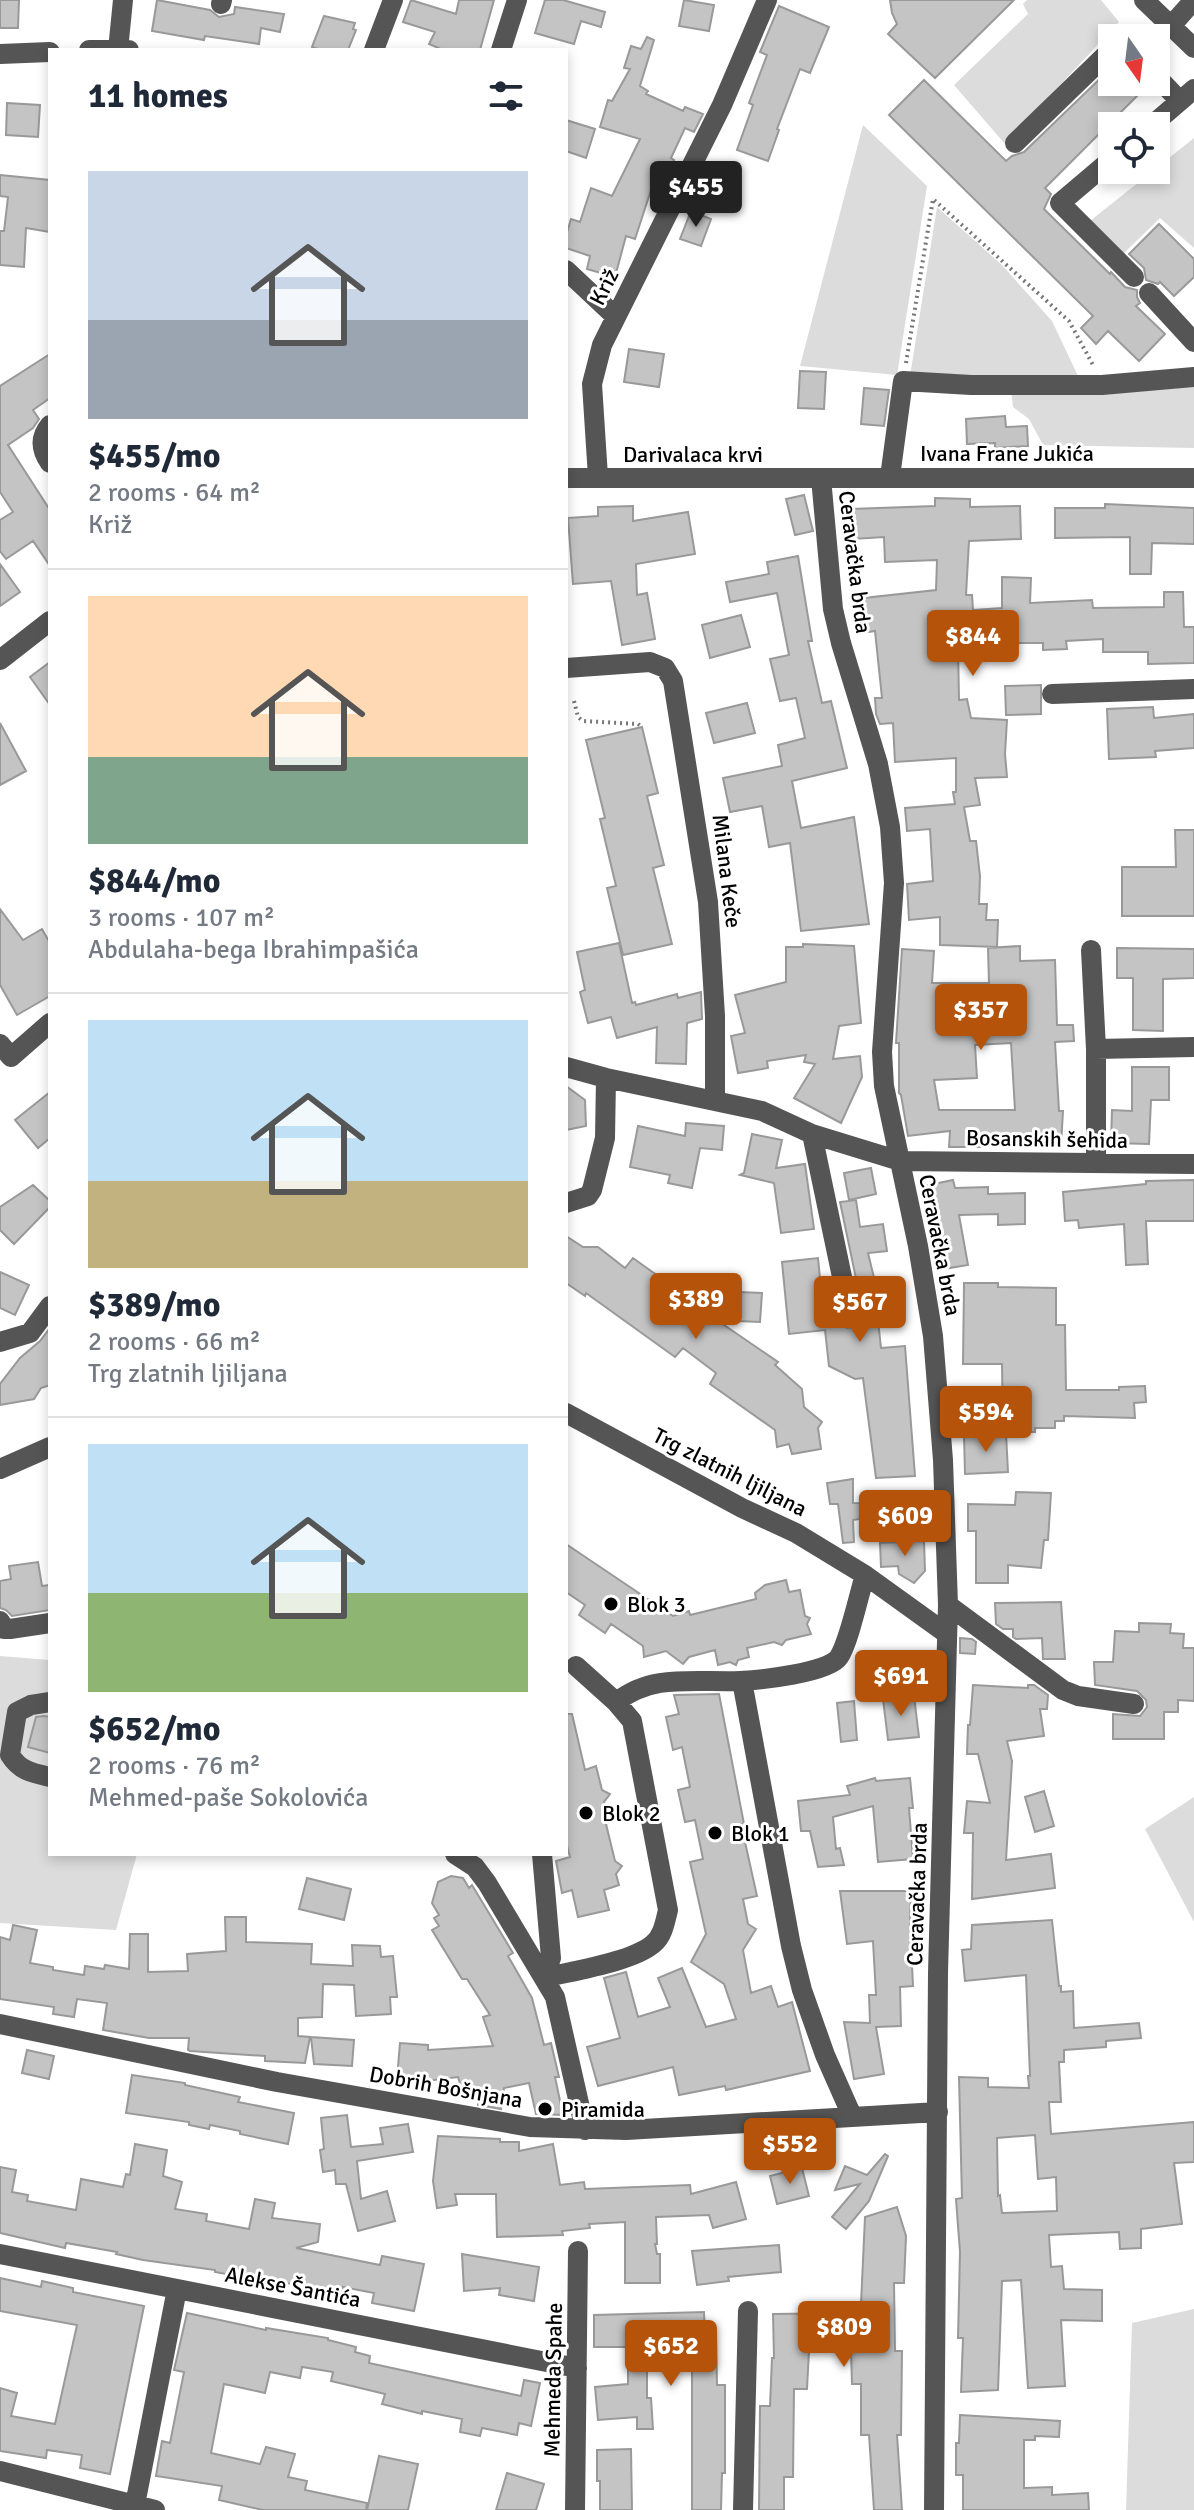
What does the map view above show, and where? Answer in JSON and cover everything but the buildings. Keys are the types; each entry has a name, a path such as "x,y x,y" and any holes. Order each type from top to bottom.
{"street":[{"path":"121,48 123,0"},
{"path":"375,48 393,0"},
{"path":"502,48 517,0"},
{"name":"Križ","path":"598,477 592,384 602,345 722,105 767,0"},
{"path":"1144,0 1194,48"},
{"path":"1171,26 1194,0"},
{"path":"0,54 48,52"},
{"path":"1015,143 1098,63"},
{"path":"1167,112 1187,95"},
{"path":"1098,171 1060,203 1134,277"},
{"path":"568,272 616,317"},
{"path":"1149,293 1194,342"},
{"path":"890,477 903,381 971,385 1102,385 1194,377"},
{"path":"48,428 42,439 48,459"},
{"name":"Darivalaca krvi","path":"568,478 821,478"},
{"name":"Ivana Frane Jukića","path":"821,478 1194,478"},
{"name":"Ceravačka brda","path":"821,478 833,609 878,764 890,827 894,883 882,1052 884,1086 918,1246 933,1336 943,1460 948,1605 938,1973 934,2510"},
{"path":"0,660 48,623"},
{"name":"Milana Keče","path":"568,668 650,662 665,668 673,681 697,823 711,937 715,1100"},
{"path":"1052,694 1194,689"},
{"path":"1091,950 1096,1049 1096,1163"},
{"path":"4,1059 48,1025"},
{"path":"1096,1049 1194,1047"},
{"name":"Bosanskih šehida","path":"568,1068 762,1111 812,1134 900,1161 1194,1164"},
{"path":"568,1202 588,1196 592,1190 605,1138 606,1078"},
{"path":"812,1134 850,1315"},
{"path":"0,1342 30,1333 48,1309"},
{"name":"Trg zlatnih ljiljana","path":"568,1414 742,1508 796,1533 865,1575 947,1634"},
{"path":"0,1469 48,1448"},
{"path":"616,1702 635,1689 659,1683 742,1681 813,1670 838,1659 865,1575"},
{"path":"948,1605 1063,1690 1078,1696 1134,1704"},
{"path":"0,1621 4,1629 48,1623"},
{"path":"544,1978 637,1954 655,1943 668,1910 632,1721 576,1666"},
{"path":"742,1681 791,1946 802,1990 825,2055 852,2116"},
{"path":"48,1702 31,1705 17,1712 10,1755 15,1764 27,1772 48,1777"},
{"path":"458,1856 475,1867 487,1883 555,1997 585,2130"},
{"path":"542,1856 551,1958 544,1978"},
{"name":"Dobrih Bošnjana","path":"0,2024 307,2087 530,2127 626,2130 938,2112"},
{"name":"Mehmeda Spahe","path":"575,2510 578,2251"},
{"name":"Alekse Šantića","path":"0,2254 577,2368"},
{"path":"134,2508 177,2289"},
{"path":"743,2510 748,2311"},
{"path":"0,2471 134,2508 155,2510"}],"path":[{"path":"903,381 933,199 1069,321 1102,385"},
{"path":"574,701 578,717 583,721 638,724 642,727"}],"shaded area":[{"path":"1027,0 1101,0 1119,22 1098,24 1098,44 1005,144 954,85 1028,14 1023,4"},
{"path":"863,125 927,186 897,375 800,366"},
{"path":"1194,138 1194,248 1160,218 1121,256 1090,221 1136,184 1170,184 1170,157"},
{"path":"937,207 1002,265 1052,321 1079,378 910,376"},
{"path":"1194,381 1194,448 1043,445 1029,419 1013,407 1011,390"},
{"path":"0,1656 48,1660 48,1856 136,1856 116,1930 0,1923"},
{"path":"1194,1797 1194,1922 1145,1829"},
{"path":"1194,2309 1194,2510 1126,2510 1132,2323"}],"place":[{"name":"Blok 3","path":"611,1604"},
{"name":"Blok 2","path":"586,1813"},
{"name":"Blok 1","path":"715,1833"},
{"name":"Piramida","path":"545,2109"}]}
